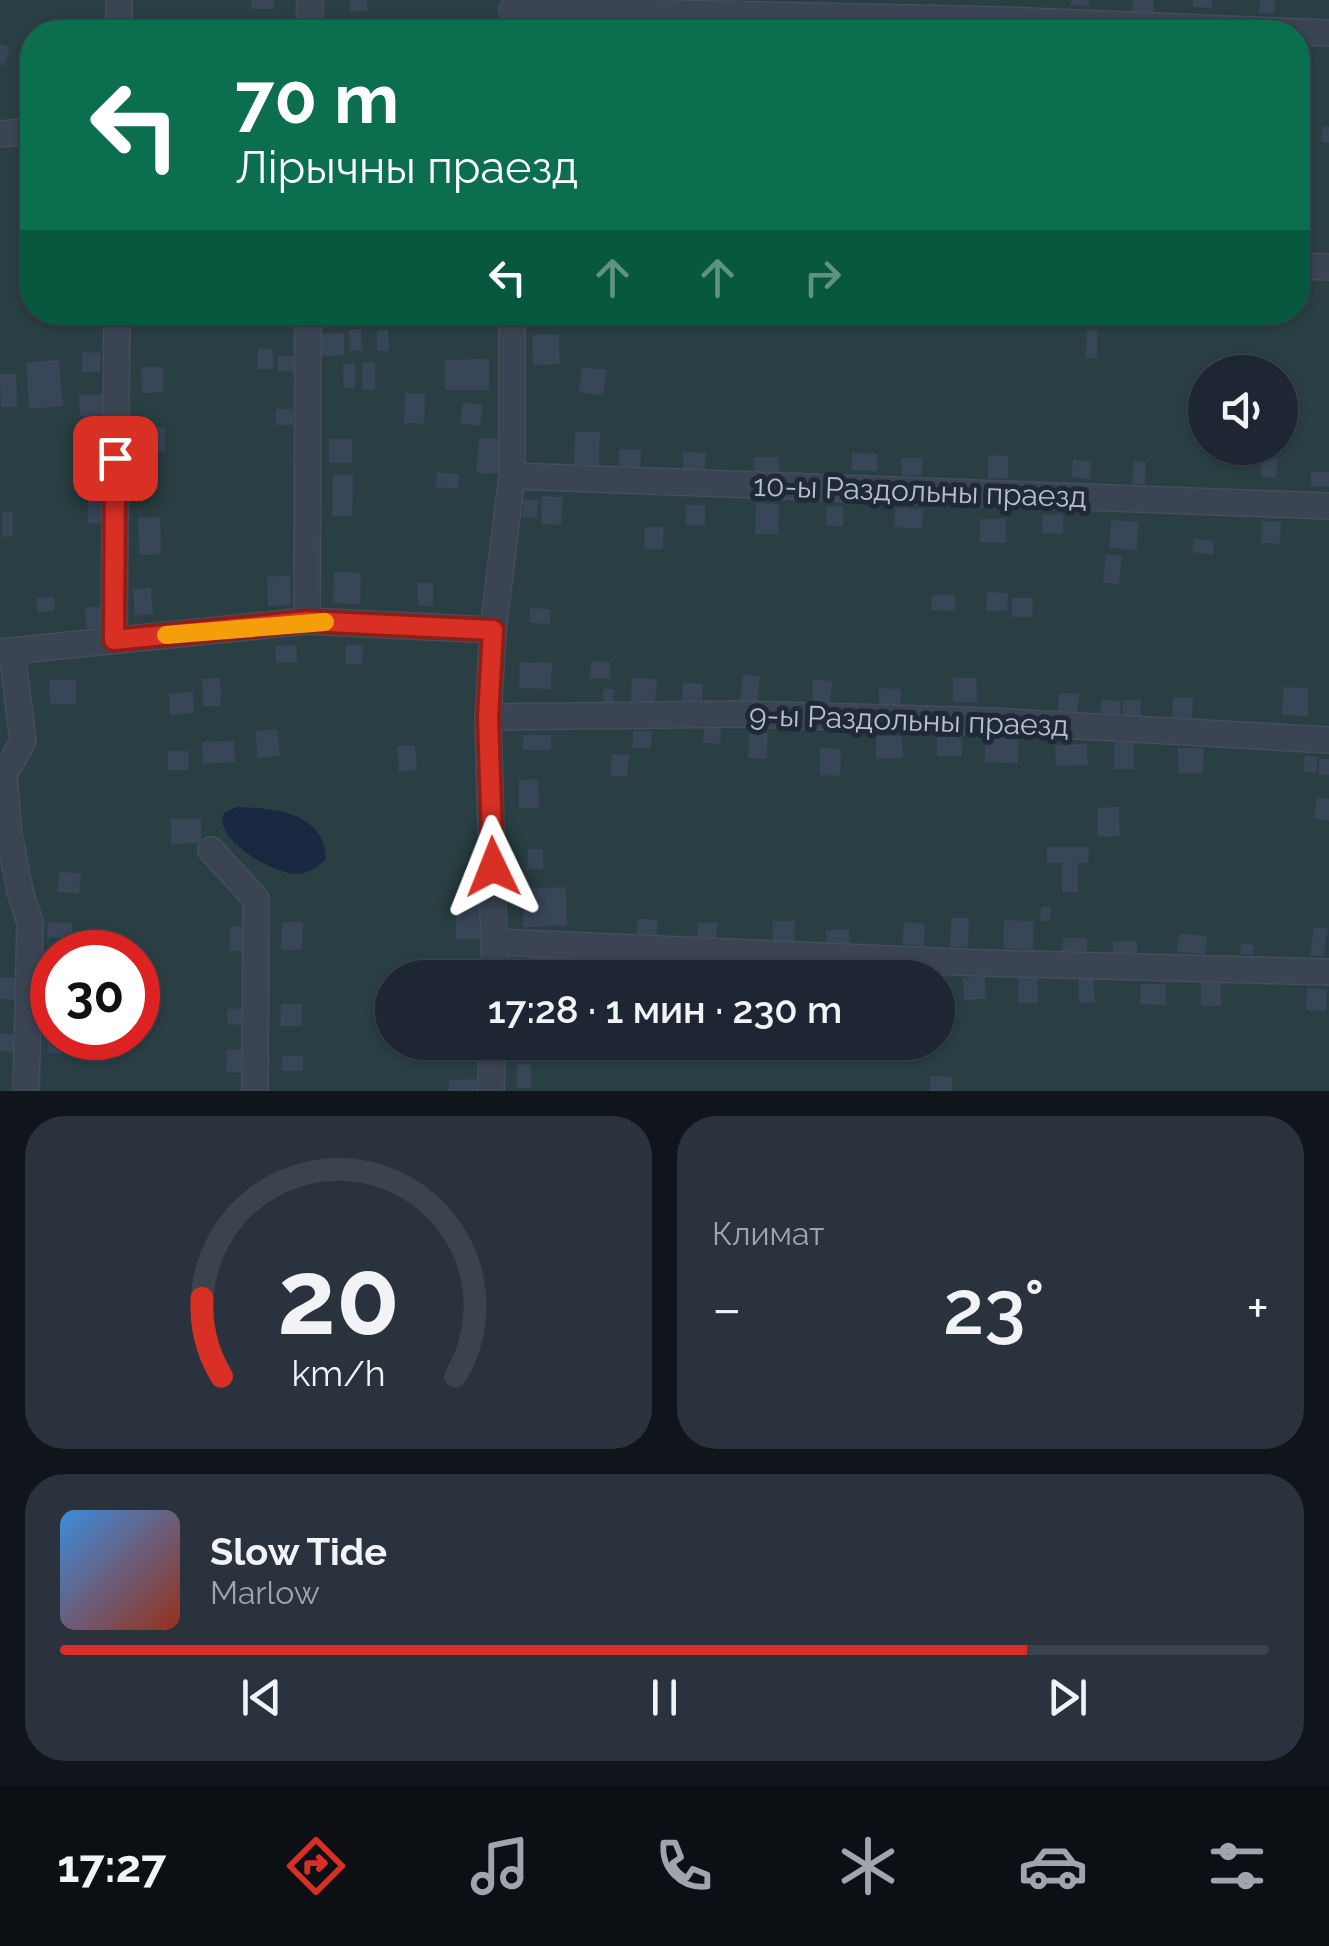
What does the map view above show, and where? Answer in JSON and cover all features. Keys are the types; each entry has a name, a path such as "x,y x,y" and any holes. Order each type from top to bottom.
{"street":[{"path":"512,14 1004,20"},
{"path":"114,640 116,325"},
{"path":"307,621 308,325"},
{"path":"495,960 488,717 493,630 512,476 512,325"},
{"name":"10-ы Раздольны праезд","path":"512,476 1329,506"},
{"path":"26,1091 30,923 12,854 2,775 23,741 6,652 307,621 493,630"},
{"name":"9-ы Раздольны праезд","path":"488,717 784,715 990,721 1329,740"},
{"path":"211,850 256,898 255,1091"},
{"path":"496,942 984,963 1329,972"},
{"path":"491,1091 492,1060"}],"green space":[{"path":"0,0 1329,0 1329,1091 0,1091"}],"water":[{"path":"237,807 281,812 307,822 317,831 326,859 297,874 261,862 227,834 224,813"}],"building":[{"path":"251,0 274,0 274,9 251,9"},
{"path":"350,0 367,0 367,11 350,11"},
{"path":"1071,0 1089,0 1089,6 1070,5"},
{"path":"1133,0 1154,0 1153,15 1133,14"},
{"path":"1193,0 1212,0 1212,8 1193,7"},
{"path":"1260,0 1275,0 1274,14 1259,13"},
{"path":"0,44 10,47 4,66 0,64"},
{"path":"1323,126 1329,127 1329,143 1321,142"},
{"path":"361,329 362,350 350,351 349,330"},
{"path":"388,330 389,351 377,351 377,331"},
{"path":"1087,330 1097,331 1097,358 1086,358"},
{"path":"344,333 344,355 319,356 318,334"},
{"path":"532,335 559,335 560,364 533,365"},
{"path":"258,348 273,349 273,369 257,369"},
{"path":"82,352 101,353 100,372 82,372"},
{"path":"278,356 298,356 298,372 278,371"},
{"path":"489,359 489,390 445,390 445,360"},
{"path":"59,360 63,406 29,409 26,362"},
{"path":"355,363 355,388 344,389 343,364"},
{"path":"362,363 375,363 375,389 362,389"},
{"path":"141,367 163,367 163,392 142,393"},
{"path":"582,367 607,370 603,396 579,392"},
{"path":"0,374 16,374 17,407 1,407"},
{"path":"405,393 425,394 424,424 404,423"},
{"path":"107,394 107,415 80,416 79,395"},
{"path":"463,402 483,405 480,426 460,423"},
{"path":"276,409 293,409 293,425 276,425"},
{"path":"139,427 165,427 165,452 139,453"},
{"path":"575,432 600,432 599,465 574,464"},
{"path":"479,438 501,439 499,474 476,473"},
{"path":"329,439 352,439 352,463 329,463"},
{"path":"619,449 641,450 640,467 618,466"},
{"path":"683,452 706,453 705,469 683,469"},
{"path":"852,453 878,454 877,471 852,470"},
{"path":"988,455 1008,456 1008,479 988,478"},
{"path":"754,457 779,457 779,473 754,474"},
{"path":"901,458 922,458 922,475 902,476"},
{"path":"1073,460 1091,461 1090,479 1071,477"},
{"path":"1134,461 1146,462 1145,484 1132,484"},
{"path":"1262,465 1277,465 1276,478 1261,476"},
{"path":"106,467 107,484 84,485 84,468"},
{"path":"437,472 459,474 458,489 436,487"},
{"path":"1311,472 1329,472 1329,487 1311,486"},
{"path":"333,475 353,475 352,516 332,516"},
{"path":"542,496 563,497 561,525 541,524"},
{"path":"88,499 107,499 106,524 88,523"},
{"path":"524,499 538,500 537,518 522,517"},
{"path":"756,503 779,504 778,534 755,534"},
{"path":"686,505 705,505 705,525 686,525"},
{"path":"843,506 843,526 826,526 826,507"},
{"path":"895,507 923,509 922,529 894,527"},
{"path":"2,512 13,512 13,536 2,537"},
{"path":"1042,515 1063,515 1063,534 1042,533"},
{"path":"160,517 161,554 139,555 138,518"},
{"path":"980,519 1006,519 1006,543 980,542"},
{"path":"1111,520 1138,522 1137,550 1109,548"},
{"path":"1262,521 1281,522 1280,544 1261,543"},
{"path":"645,527 664,527 663,549 644,549"},
{"path":"1194,538 1215,541 1213,555 1192,552"},
{"path":"1106,554 1122,556 1119,584 1103,583"},
{"path":"334,572 361,573 360,604 333,603"},
{"path":"290,575 291,605 268,606 267,577"},
{"path":"417,583 433,583 433,606 418,606"},
{"path":"151,588 153,614 135,616 133,589"},
{"path":"987,592 1008,593 1007,611 986,611"},
{"path":"932,595 955,595 955,611 931,610"},
{"path":"54,597 55,611 37,612 37,598"},
{"path":"1012,598 1033,598 1032,617 1012,617"},
{"path":"85,607 107,607 108,627 86,628"},
{"path":"530,608 551,609 550,624 529,623"},
{"path":"296,645 297,662 276,663 275,646"},
{"path":"346,645 363,645 362,664 345,664"},
{"path":"591,661 610,662 610,679 590,678"},
{"path":"520,662 552,663 551,689 519,688"},
{"path":"743,674 760,677 757,703 740,701"},
{"path":"220,678 221,706 203,706 202,679"},
{"path":"632,678 657,679 655,702 631,701"},
{"path":"953,678 976,678 977,702 953,702"},
{"path":"813,679 832,681 830,705 812,703"},
{"path":"49,680 76,680 76,704 50,704"},
{"path":"683,683 703,684 702,702 681,701"},
{"path":"1283,687 1308,688 1308,716 1282,715"},
{"path":"879,688 901,689 900,706 879,706"},
{"path":"603,689 614,689 614,708 604,708"},
{"path":"193,692 194,713 170,715 169,693"},
{"path":"1059,693 1079,694 1077,717 1057,716"},
{"path":"1173,697 1193,698 1192,720 1172,719"},
{"path":"1101,700 1121,701 1120,723 1100,722"},
{"path":"1123,700 1141,700 1140,724 1122,724"},
{"path":"704,726 721,727 720,744 703,743"},
{"path":"277,729 280,756 258,758 255,731"},
{"path":"633,731 652,731 651,748 632,748"},
{"path":"749,732 768,733 767,759 748,758"},
{"path":"523,735 551,735 551,750 523,750"},
{"path":"876,736 902,736 903,758 876,759"},
{"path":"985,736 1018,736 1018,763 985,762"},
{"path":"937,737 962,737 962,756 937,756"},
{"path":"234,741 235,762 203,764 202,742"},
{"path":"1114,742 1134,742 1134,769 1114,769"},
{"path":"1087,744 1088,765 1056,766 1055,745"},
{"path":"415,745 417,770 399,772 397,746"},
{"path":"820,748 841,749 840,776 820,775"},
{"path":"1178,748 1204,748 1203,773 1178,773"},
{"path":"168,751 189,751 188,770 168,770"},
{"path":"612,754 629,755 627,777 610,775"},
{"path":"1305,756 1318,757 1316,773 1303,772"},
{"path":"1319,759 1329,759 1329,775 1319,775"},
{"path":"538,779 539,808 519,808 519,780"},
{"path":"1317,797 1329,799 1329,821 1313,818"},
{"path":"1119,807 1120,836 1098,837 1097,808"},
{"path":"171,819 201,819 201,843 171,844"},
{"path":"1047,847 1089,847 1088,863 1078,863 1078,892 1062,892 1062,863 1047,863"},
{"path":"528,849 543,849 543,869 527,869"},
{"path":"59,872 81,873 79,893 57,892"},
{"path":"566,887 567,925 523,927 522,889"},
{"path":"456,903 482,903 481,939 456,939"},
{"path":"1041,907 1051,907 1050,921 1040,921"},
{"path":"951,918 969,918 968,947 950,947"},
{"path":"638,919 658,920 656,940 636,939"},
{"path":"1004,920 1034,921 1033,950 1003,948"},
{"path":"773,921 795,921 794,944 773,943"},
{"path":"48,922 72,923 72,930 47,930"},
{"path":"282,922 303,922 302,950 281,950"},
{"path":"904,922 925,924 924,946 902,944"},
{"path":"698,923 717,923 716,940 697,940"},
{"path":"248,926 248,951 230,951 230,927"},
{"path":"1314,927 1328,929 1323,957 1310,955"},
{"path":"849,929 850,946 827,947 826,930"},
{"path":"1179,934 1207,936 1205,954 1177,952"},
{"path":"1063,938 1087,938 1087,956 1062,955"},
{"path":"1113,941 1137,941 1137,958 1113,958"},
{"path":"1241,944 1254,945 1253,955 1240,954"},
{"path":"557,954 557,960 534,960 534,955"},
{"path":"985,976 986,999 964,1000 963,978"},
{"path":"1018,976 1038,976 1038,1003 1018,1003"},
{"path":"1078,976 1093,976 1095,1002 1079,1003"},
{"path":"0,977 20,978 20,1000 0,999"},
{"path":"1201,983 1221,983 1221,1006 1201,1006"},
{"path":"1141,984 1166,984 1166,1005 1140,1004"},
{"path":"1307,988 1327,989 1326,1011 1306,1010"},
{"path":"281,1004 302,1004 302,1026 280,1026"},
{"path":"249,1008 249,1024 228,1025 227,1009"},
{"path":"0,1033 24,1035 23,1053 0,1051"},
{"path":"227,1049 248,1050 247,1073 226,1072"},
{"path":"282,1056 303,1056 303,1071 282,1071"},
{"path":"517,1064 531,1064 531,1088 517,1088"},
{"path":"930,1076 952,1077 952,1091 930,1091"},
{"path":"477,1079 477,1091 449,1091 449,1080"}],"slow traffic":[{"path":"166,635 325,622"}],"route":[{"path":"115,458 114,640 307,621 493,630 488,717 493,867"}]}
